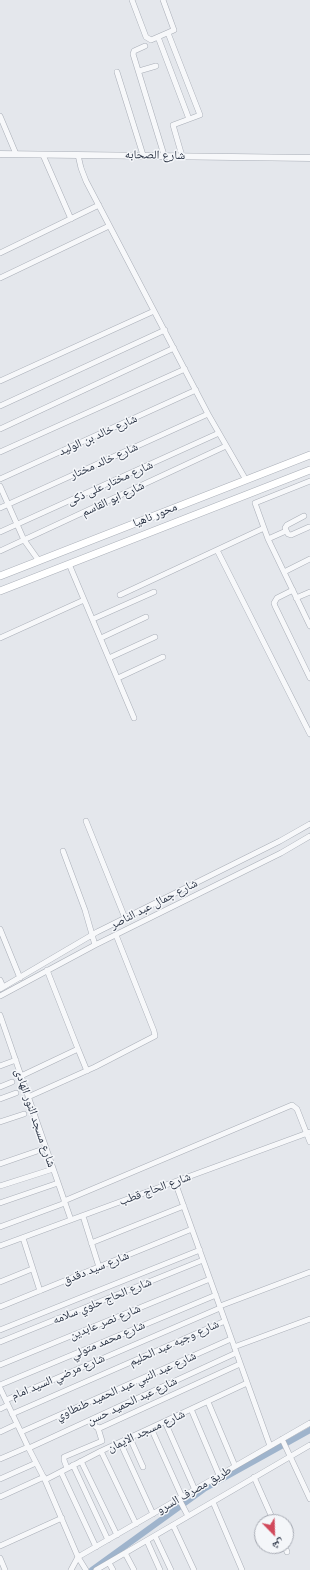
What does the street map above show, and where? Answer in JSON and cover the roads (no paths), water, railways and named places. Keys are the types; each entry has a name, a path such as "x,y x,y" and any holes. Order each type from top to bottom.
{"main road":[{"name":"محور ناهيا","path":"0,576 310,454"},
{"name":"محور ناهيا","path":"0,591 310,470"},
{"path":"214,492 219,505"}],"street":[{"path":"132,0 146,37 151,40 173,31 174,29 162,0"},
{"path":"168,33 200,115 173,125 182,156"},
{"path":"158,37 189,120"},
{"path":"145,46 133,52 164,155"},
{"path":"139,71 156,66"},
{"path":"116,72 143,155"},
{"path":"0,116 16,154"},
{"name":"شارع الصحابه","path":"0,154 310,158"},
{"path":"43,155 71,219"},
{"path":"78,155 84,175 109,226 208,414 246,480"},
{"path":"0,253 99,205"},
{"path":"0,278 109,226"},
{"path":"0,381 154,311"},
{"path":"0,406 164,330"},
{"path":"0,429 174,348"},
{"path":"0,452 185,369"},
{"name":"شارع خالد بن الوليد","path":"0,479 196,390"},
{"name":"شارع خالد مختار","path":"0,508 208,414"},
{"name":"شارع مختار على ذكى","path":"0,532 219,433"},
{"name":"شارع ابو القاسم","path":"0,550 226,446"},
{"path":"310,481 255,503 268,539 310,626"},
{"path":"0,486 24,540 39,561"},
{"path":"286,531 285,528 287,525 304,516"},
{"path":"286,531 291,535 309,527"},
{"path":"120,595 264,528"},
{"path":"268,539 286,531"},
{"path":"217,550 310,734"},
{"path":"284,572 310,559"},
{"path":"69,564 134,718"},
{"path":"292,590 277,598 274,604 310,678"},
{"path":"93,619 154,592"},
{"path":"296,598 310,592"},
{"path":"0,638 84,600"},
{"path":"101,638 146,617"},
{"path":"109,658 155,636"},
{"path":"118,678 163,657"},
{"path":"86,821 125,918"},
{"name":"شارع جمال عبد الناصر","path":"1,988 125,918 280,841 310,824"},
{"name":"شارع جمال عبد الناصر","path":"0,996 95,945 281,853 310,836"},
{"path":"63,851 85,910 95,945"},
{"path":"0,929 20,978"},
{"path":"28,1097 87,1071 153,1038 155,1034 116,935"},
{"path":"48,970 87,1071"},
{"path":"0,980 1,988"},
{"name":"شارع مسجد النور الهادى","path":"0,1016 2,1029 16,1060 71,1220"},
{"path":"21,1076 78,1049"},
{"path":"0,1066 16,1060"},
{"path":"0,1087 12,1082"},
{"path":"0,1099 16,1093"},
{"path":"0,1227 65,1202 289,1106 294,1106 296,1109 308,1132 310,1142"},
{"path":"0,1122 24,1114"},
{"name":"شارع الحاج قطب","path":"0,1246 308,1132"},
{"path":"0,1164 46,1148"},
{"path":"0,1186 53,1169"},
{"path":"175,1182 270,1446"},
{"path":"0,1203 58,1183"},
{"path":"91,1243 184,1206"},
{"path":"83,1216 99,1267"},
{"name":"شارع سيد دقدق","path":"0,1307 192,1229"},
{"path":"23,1238 40,1291"},
{"path":"0,1330 200,1250"},
{"name":"شارع الحاج حلوي سلامه","path":"0,1342 203,1260"},
{"path":"0,1282 32,1269"},
{"name":"شارع مرضي السيد امام","path":"3,1398 220,1307 310,1272"},
{"name":"شارع نصر عابدين","path":"0,1365 210,1279"},
{"name":"شارع محمد متولي","path":"0,1386 216,1295"},
{"path":"234,1347 310,1319"},
{"name":"شارع وجيه عبد الحليم","path":"12,1414 225,1321"},
{"name":"شارع عبد النبي عبد الحميد طنطاوي","path":"21,1432 232,1339"},
{"name":"شارع عبد الحميد حسن","path":"0,1459 28,1448 236,1353"},
{"path":"98,1428 240,1364"},
{"name":"شارع مسجد الايمان","path":"0,1498 61,1472 120,1442 247,1384"},
{"path":"0,1386 3,1398 45,1478 78,1557 86,1570"},
{"path":"208,1402 235,1466"},
{"path":"0,1409 8,1405"},
{"path":"191,1410 219,1475"},
{"path":"92,1419 98,1428 102,1441 64,1457 64,1460 70,1467 108,1540"},
{"path":"165,1422 195,1490"},
{"name":"طريق مصرف السرو","path":"78,1557 310,1423"},
{"path":"0,1432 17,1424"},
{"path":"151,1428 188,1516"},
{"path":"130,1438 143,1467"},
{"path":"282,1439 310,1499"},
{"path":"120,1442 153,1514"},
{"name":"طريق مصرف السرو","path":"96,1570 310,1445"},
{"path":"101,1451 136,1524"},
{"path":"81,1461 117,1535"},
{"path":"0,1479 36,1463"},
{"path":"61,1472 96,1547"},
{"path":"254,1477 270,1514"},
{"path":"213,1502 242,1570"},
{"path":"0,1546 62,1518"},
{"path":"173,1525 194,1570"},
{"path":"155,1536 171,1570"},
{"path":"147,1540 160,1570"},
{"path":"125,1553 134,1570"},
{"path":"71,1570 78,1557"},
{"path":"0,1558 6,1570"},
{"path":"109,1562 113,1570"}],"waterway":[{"path":"92,1570 204,1489 310,1430"}]}
